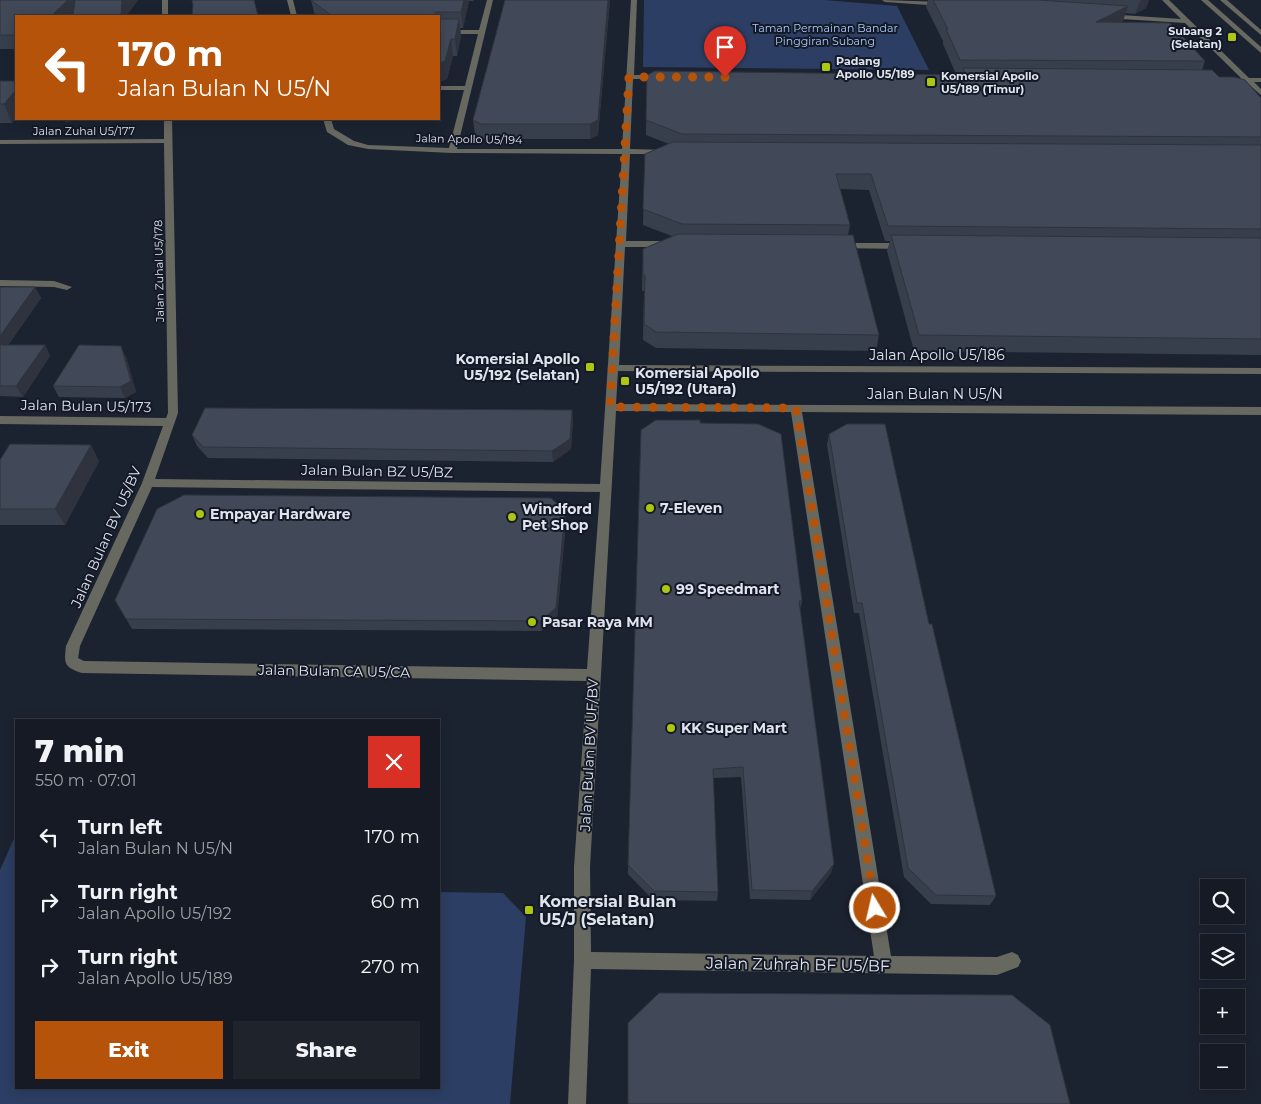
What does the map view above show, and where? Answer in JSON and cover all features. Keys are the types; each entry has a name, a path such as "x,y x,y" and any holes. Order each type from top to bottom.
{"street":[{"path":"165,0 166,15"},
{"path":"290,0 294,15"},
{"path":"452,151 466,88 490,0"},
{"name":"Jalan Bulan BV UF/BV","path":"577,1104 583,960 582,868 621,244 634,0"},
{"path":"885,0 945,4"},
{"path":"1165,0 1261,93"},
{"path":"1204,0 1261,51"},
{"path":"1223,0 1261,33"},
{"path":"1096,15 1186,21"},
{"path":"440,32 481,32"},
{"path":"629,77 677,77"},
{"path":"1218,80 1261,80"},
{"path":"440,88 466,88"},
{"name":"Jalan Zuhal U5/178","path":"168,120 174,413 171,422"},
{"name":"Jalan Apollo U5/194","path":"327,120 330,130 340,138 368,147 452,151 673,152"},
{"name":"Jalan Zuhal U5/177","path":"0,142 168,141"},
{"path":"621,244 680,244"},
{"path":"829,246 918,246"},
{"path":"0,283 54,284 67,287"},
{"name":"Jalan Apollo U5/186","path":"612,368 1261,371"},
{"name":"Jalan Bulan N U5/N","path":"610,407 1261,411"},
{"path":"796,408 884,965"},
{"name":"Jalan Bulan U5/173","path":"0,420 171,422"},
{"name":"Jalan Bulan BV U5/BV","path":"76,663 71,661 73,646 148,484 171,422"},
{"name":"Jalan Bulan BZ U5/BZ","path":"148,484 605,488"},
{"name":"Jalan Bulan CA U5/CA","path":"76,663 82,668 593,674"},
{"name":"Jalan Zuhrah BF U5/BF","path":"583,960 997,966 1012,961"}],"green space":[{"name":"Taman Permainan Bandar Pinggiran Subang","path":"644,0 824,0 897,6 929,70 643,67"},
{"path":"15,836 15,1089 440,1089 440,892 503,893 526,917 510,1104 0,1104 0,870"}],"building":[{"path":"0,0 68,0 52,15 15,15 15,35 0,35"},
{"path":"75,0 122,0 121,15 73,15"},
{"path":"192,0 254,0 258,15 192,15"},
{"path":"311,0 464,0 461,12 437,12 436,15 331,15"},
{"path":"505,0 608,0 598,120 590,124 481,124 473,120"},
{"path":"933,0 1038,0 1128,6 1096,22 1170,23 1205,61 960,60 946,29 948,29"},
{"path":"440,19 459,19 455,39 451,39 445,61 440,63"},
{"path":"963,68 1212,70 1219,77 1234,77 1245,80 1261,98 1261,137 682,134 646,120 647,75 655,71 966,75"},
{"path":"0,81 15,81 15,91 4,104 0,104"},
{"path":"673,142 1261,145 1261,229 888,226 871,174 836,174 850,225 682,224 643,209 645,154"},
{"path":"678,234 853,235 879,335 656,332 644,324 645,275 643,275 643,249"},
{"path":"891,235 1261,238 1261,339 919,335"},
{"path":"0,287 35,287 0,336"},
{"path":"0,345 45,345 16,386 0,386"},
{"path":"79,345 121,346 131,381 120,387 53,386"},
{"path":"205,408 572,410 570,439 552,451 203,447 192,435"},
{"path":"656,420 700,420 700,423 758,424 781,434 802,601 799,601 834,864 812,891 752,890 743,767 713,769 718,892 654,891 628,865 641,430"},
{"path":"847,424 885,424 929,624 932,624 996,896 936,895 908,868 862,603 857,603 829,434"},
{"path":"10,444 91,445 55,509 0,509 0,460"},
{"path":"184,495 551,498 565,511 556,608 540,621 126,619 115,600 157,509"},
{"path":"659,993 1012,995 1050,1025 1070,1104 628,1104 628,1023"}],"place":[{"name":"Subang 2 (Selatan)","path":"1232,37"},
{"name":"Padang Apollo U5/189","path":"826,67"},
{"name":"Komersial Apollo U5/189 (Timur)","path":"931,82"},
{"name":"Komersial Apollo U5/192 (Selatan)","path":"590,367"},
{"name":"Komersial Apollo U5/192 (Utara)","path":"625,381"},
{"name":"7-Eleven","path":"650,508"},
{"name":"Empayar Hardware","path":"200,514"},
{"name":"Windford Pet Shop","path":"512,517"},
{"name":"99 Speedmart","path":"666,589"},
{"name":"Pasar Raya MM","path":"532,622"},
{"name":"KK Super Mart","path":"671,728"},
{"name":"Komersial Bulan U5/J (Selatan)","path":"529,910"}],"route":[{"path":"725,77 629,77 621,244 610,407 796,408 875,908"}]}
